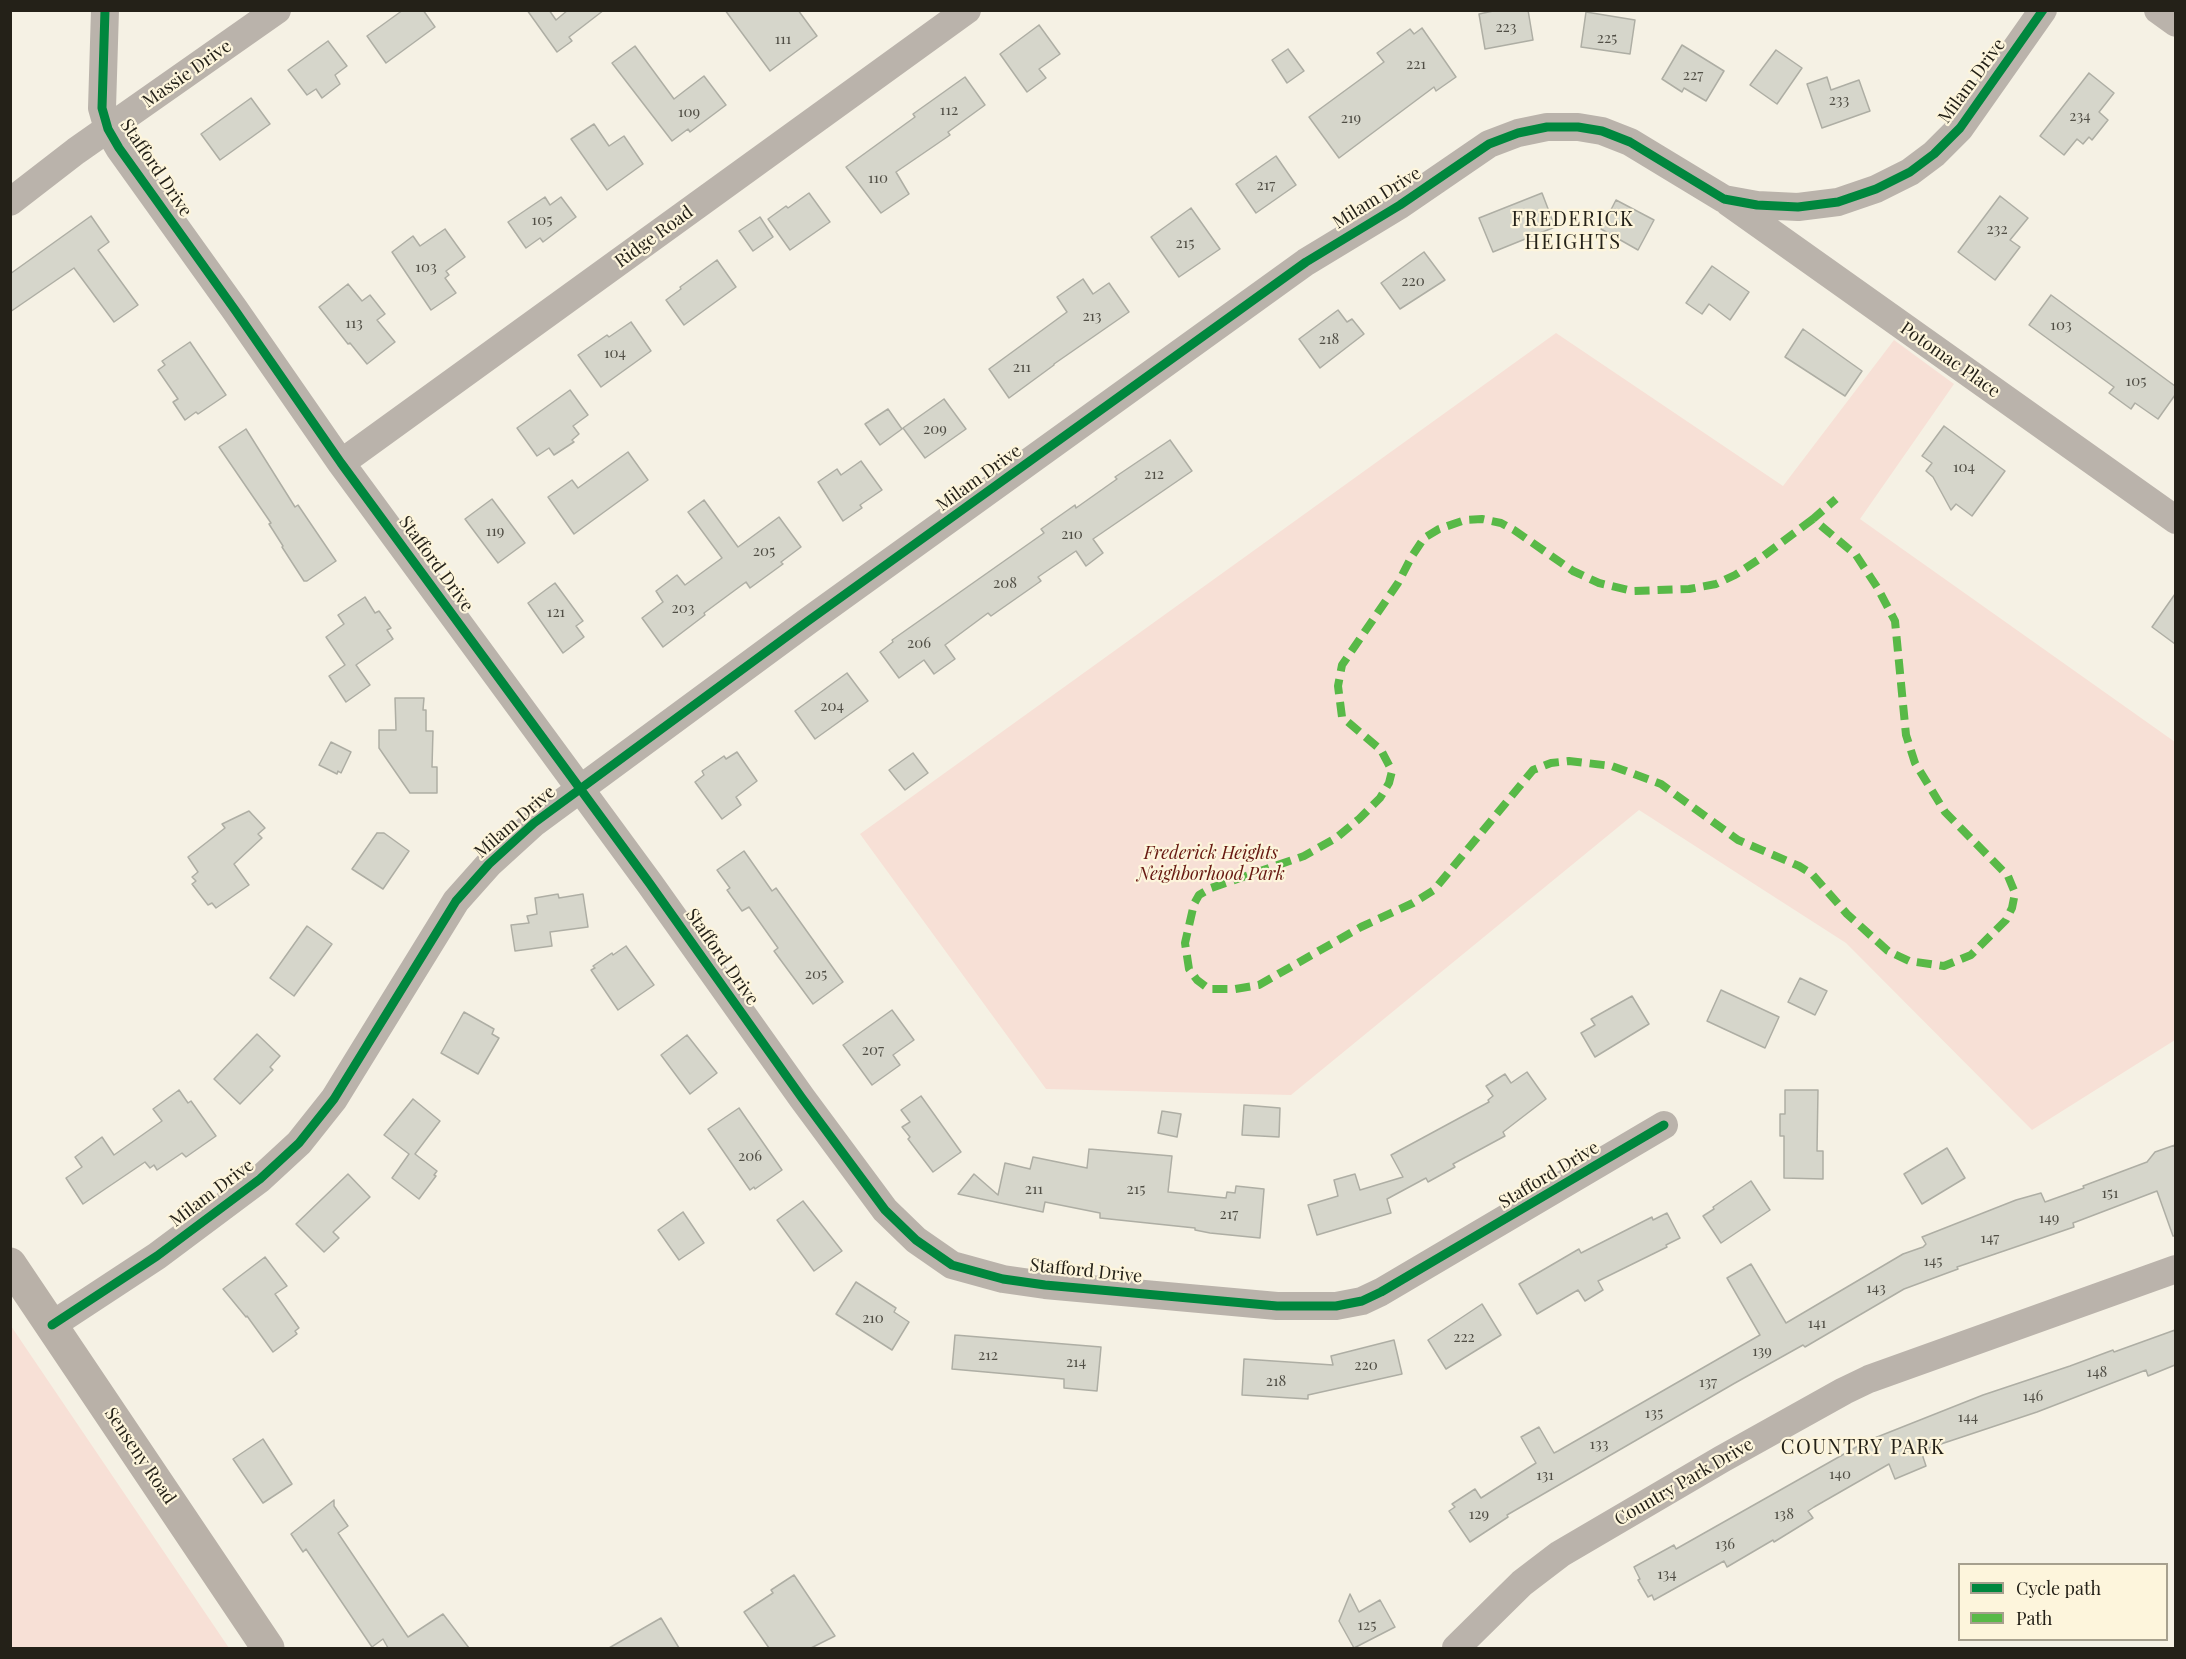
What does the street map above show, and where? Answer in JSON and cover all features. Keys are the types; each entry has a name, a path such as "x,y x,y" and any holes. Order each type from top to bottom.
{"main road":[{"name":"Senseny Road","path":"10,1264 268,1648"}],"street":[{"name":"Stafford Drive","path":"105,10 102,108 108,129 119,148 341,463 580,789 802,1098 885,1210 916,1240 952,1265 1004,1279 1045,1285 1277,1305 1336,1306 1362,1301 1381,1292 1664,1125"},
{"name":"Massie Drive","path":"10,202 108,129 277,10"},
{"name":"Ridge Road","path":"341,463 967,10"},
{"name":"Milam Drive","path":"52,1325 157,1256 260,1179 299,1143 334,1099 456,901 489,864 534,823 1306,262 1400,205 1490,144 1518,133 1547,127 1578,127 1602,131 1630,142 1693,178 1724,199 1757,205 1798,207 1838,202 1875,189 1910,172 1934,154 1960,128 2043,10"},
{"path":"2158,10 2175,23"},
{"name":"Potomac Place","path":"1724,199 2175,520"},
{"name":"Country Park Drive","path":"1456,1648 1522,1583 1560,1554 1844,1391 1869,1379 2175,1269"}],"green space":[{"name":"Frederick Heights Neighborhood Park","path":"1556,333 1783,486 1894,340 1954,384 1860,519 2175,742 2175,1040 2032,1130 1846,943 1639,810 1291,1095 1046,1089 860,834"},
{"path":"11,1326 229,1648 11,1648"}],"building":[{"path":"403,10 423,10 435,27 386,63 367,36"},
{"path":"527,10 549,10 556,20 568,10 604,10 569,37 572,41 557,52"},
{"path":"725,10 798,10 817,36 770,71"},
{"path":"1498,10 1528,10 1533,40 1485,49 1479,14"},
{"path":"1586,12 1635,20 1630,54 1581,47"},
{"path":"1039,25 1060,54 1039,69 1046,78 1027,92 1000,54"},
{"path":"1422,28 1456,77 1436,91 1434,87 1339,158 1309,117 1384,62 1377,53 1410,29 1414,34"},
{"path":"328,41 347,66 335,75 340,84 322,98 316,89 307,95 288,70"},
{"path":"1682,45 1724,71 1706,101 1684,88 1682,92 1662,79"},
{"path":"635,46 674,99 704,76 726,105 690,132 688,129 672,141 612,63"},
{"path":"1288,49 1304,71 1287,83 1272,60"},
{"path":"1776,50 1802,68 1777,104 1750,85"},
{"path":"2089,73 2114,93 2099,112 2108,120 2092,140 2089,137 2083,144 2077,139 2064,155 2040,136"},
{"path":"965,77 985,105 948,132 950,135 896,172 909,194 881,213 846,167 915,117 913,114"},
{"path":"1827,77 1831,90 1859,80 1870,111 1822,128 1807,84"},
{"path":"251,98 270,124 220,160 201,134"},
{"path":"594,124 609,146 624,136 643,164 607,190 571,139"},
{"path":"1276,156 1296,185 1256,213 1236,184"},
{"path":"809,193 830,222 790,250 768,219"},
{"path":"1542,193 1555,227 1493,252 1479,218"},
{"path":"2000,196 2028,218 2010,240 2020,247 1995,280 1958,252"},
{"path":"545,197 550,205 561,197 576,217 543,242 540,238 526,248 508,222"},
{"path":"1616,200 1654,220 1638,250 1601,229"},
{"path":"1191,208 1220,249 1179,277 1151,237"},
{"path":"91,216 109,242 98,250 138,305 114,322 74,268 10,312 10,274"},
{"path":"760,217 773,237 753,251 739,231"},
{"path":"445,229 465,257 446,271 449,275 445,278 456,293 431,310 392,252 413,236 420,246"},
{"path":"1424,252 1445,280 1400,309 1381,283"},
{"path":"717,260 736,287 684,325 666,300"},
{"path":"1712,266 1749,292 1730,320 1709,304 1702,314 1686,303"},
{"path":"1083,279 1093,294 1109,283 1129,312 1009,398 989,369 1067,312 1057,297"},
{"path":"348,284 362,301 370,295 385,314 377,320 395,342 367,364 319,307"},
{"path":"2051,295 2175,386 2175,395 2158,419 2135,403 2131,409 2109,393 2114,387 2029,325"},
{"path":"1338,310 1347,322 1352,319 1364,334 1320,368 1299,339"},
{"path":"631,322 651,351 601,387 578,355"},
{"path":"1803,329 1862,371 1845,396 1785,357"},
{"path":"190,342 226,395 185,420 173,402 178,399 158,370 165,365 162,361"},
{"path":"570,390 588,415 573,426 579,434 572,440 574,442 554,455 549,448 537,456 517,428"},
{"path":"944,399 966,429 925,458 903,428"},
{"path":"888,409 902,429 880,445 865,424"},
{"path":"1944,426 2005,471 1972,516 1956,504 1951,510 1933,477 1926,471 1932,463 1922,456"},
{"path":"246,429 295,507 298,505 336,561 307,581 304,581 282,547 269,524 271,523 219,447"},
{"path":"1170,440 1192,471 1093,539 1103,553 1086,566 1076,551 1038,577 1041,581 991,616 988,613 945,645 955,659 934,674 924,660 899,678 880,652 893,642 892,640 1044,533 1041,529 1075,505 1076,508 1117,479 1115,477"},
{"path":"628,452 648,480 574,534 548,497 572,480 578,488"},
{"path":"861,461 882,490 860,505 862,508 843,521 818,482 837,469 841,475"},
{"path":"492,499 525,543 498,563 465,519"},
{"path":"704,500 738,547 779,517 801,547 781,562 783,564 750,588 746,582 663,647 642,618 663,602 656,591 677,575 685,585 722,558 688,512"},
{"path":"555,583 583,621 576,626 584,637 563,653 528,603"},
{"path":"2175,594 2175,644 2152,627"},
{"path":"365,597 375,613 379,611 391,628 387,630 393,639 356,665 370,685 346,702 329,676 345,665 326,637 344,624 338,615"},
{"path":"847,673 868,701 815,739 795,711"},
{"path":"395,698 424,698 426,731 433,731 432,767 437,767 437,793 410,793 379,748 379,730 396,730"},
{"path":"331,742 351,752 341,773 338,771 337,774 319,765"},
{"path":"737,752 757,781 736,797 741,805 722,819 695,782 704,775 702,771 724,756 726,759"},
{"path":"913,753 928,773 905,790 889,770"},
{"path":"249,811 265,828 258,834 262,838 234,864 249,885 216,908 212,903 208,905 192,884 196,881 192,877 198,872 188,857 225,828 222,824"},
{"path":"377,833 384,833 409,851 383,889 352,869"},
{"path":"744,851 772,891 776,888 843,982 813,1004 774,951 778,948 749,907 742,911 727,890 730,888 717,870"},
{"path":"558,894 559,898 583,894 588,927 550,932 552,946 515,951 511,925 529,923 527,916 537,914 535,898"},
{"path":"307,926 332,944 294,996 270,978"},
{"path":"626,946 654,985 618,1010 591,970 595,968 593,966"},
{"path":"1800,978 1827,991 1815,1015 1788,1002"},
{"path":"1721,990 1779,1017 1765,1048 1707,1021"},
{"path":"1632,996 1649,1024 1595,1057 1581,1033 1595,1025 1591,1019"},
{"path":"892,1010 914,1040 893,1055 900,1065 872,1085 843,1045"},
{"path":"464,1012 494,1029 492,1034 499,1038 478,1074 441,1053"},
{"path":"257,1034 280,1056 270,1067 273,1070 240,1104 214,1079"},
{"path":"687,1035 717,1073 690,1094 661,1055"},
{"path":"1527,1072 1546,1099 1503,1132 1505,1136 1453,1164 1455,1167 1428,1182 1426,1178 1387,1199 1391,1213 1317,1235 1308,1205 1338,1196 1334,1180 1355,1174 1360,1190 1403,1177 1391,1155 1489,1102 1488,1100 1493,1096 1486,1086 1505,1074 1511,1083"},
{"path":"179,1090 188,1103 191,1101 216,1136 186,1157 182,1153 157,1170 154,1165 150,1168 145,1162 83,1204 66,1178 82,1167 75,1157 102,1137 114,1155 162,1121 153,1109"},
{"path":"1785,1090 1818,1090 1817,1151 1823,1151 1823,1179 1784,1178 1784,1136 1780,1136 1780,1114 1785,1114"},
{"path":"921,1096 961,1152 933,1172 908,1139 910,1137 902,1127 910,1122 901,1110"},
{"path":"413,1099 440,1121 415,1154 437,1171 434,1175 436,1176 419,1199 392,1178 409,1154 384,1135"},
{"path":"1244,1105 1280,1108 1279,1137 1242,1135"},
{"path":"739,1108 782,1170 755,1189 754,1187 750,1190 708,1129"},
{"path":"1162,1111 1181,1114 1177,1137 1158,1133"},
{"path":"2175,1145 2175,1236 2173,1236 2157,1191 2073,1223 2074,1227 1957,1267 1958,1269 1904,1289 1805,1347 1803,1345 1735,1383 1507,1515 1508,1517 1470,1542 1449,1511 1455,1507 1452,1504 1475,1489 1481,1498 1536,1463 1521,1437 1539,1427 1554,1453 1760,1335 1727,1278 1751,1264 1786,1323 1903,1254 1923,1247 1926,1244 1922,1237 2016,1200 2041,1193 2045,1202 2084,1188 2083,1186 2147,1162 2155,1152"},
{"path":"1947,1148 1965,1178 1922,1204 1904,1174"},
{"path":"1089,1149 1172,1156 1168,1192 1226,1198 1227,1192 1235,1193 1236,1186 1264,1189 1260,1238 1210,1233 1195,1230 1195,1228 1100,1218 1100,1213 1045,1202 1043,1212 958,1194 974,1174 998,1195 1005,1163 1030,1169 1033,1157 1087,1168"},
{"path":"348,1174 370,1197 333,1232 339,1238 324,1252 296,1224"},
{"path":"1751,1181 1770,1210 1721,1243 1703,1216"},
{"path":"803,1201 842,1251 814,1271 777,1220"},
{"path":"683,1212 704,1243 679,1260 658,1230"},
{"path":"1667,1213 1680,1238 1666,1245 1667,1247 1598,1281 1603,1290 1585,1301 1578,1290 1537,1314 1519,1284 1579,1249 1581,1253 1652,1217 1653,1220"},
{"path":"265,1257 287,1286 275,1294 299,1328 295,1331 297,1334 273,1352 247,1316 223,1289"},
{"path":"856,1282 896,1308 894,1312 909,1322 892,1350 836,1314"},
{"path":"1482,1304 1501,1335 1446,1369 1428,1340"},
{"path":"2175,1330 2175,1365 2148,1376 2146,1370 2037,1412 1929,1448 1930,1451 1922,1454 1926,1466 1895,1479 1889,1464 1808,1511 1813,1518 1774,1542 1773,1540 1727,1567 1724,1561 1654,1600 1652,1595 1648,1597 1638,1580 1640,1579 1634,1567 1674,1545 1676,1549 1867,1441 1983,1395"},
{"path":"955,1335 1101,1347 1097,1391 1064,1388 1064,1379 952,1369"},
{"path":"1394,1340 1402,1374 1308,1395 1308,1399 1242,1395 1244,1359 1333,1365 1331,1356"},
{"path":"263,1439 292,1484 263,1503 233,1459"},
{"path":"334,1500 334,1506 348,1526 338,1533 408,1637 443,1614 469,1648 388,1648 383,1639 372,1647 306,1549 303,1552 291,1534"},
{"path":"794,1575 835,1636 811,1648 769,1648 744,1612 773,1593 771,1590"},
{"path":"1350,1594 1359,1612 1380,1600 1395,1627 1354,1648 1339,1621"},
{"path":"661,1618 679,1648 609,1648"}],"marked path":[{"path":"1813,519 1735,575 1716,584 1689,589 1632,591 1599,583 1573,571 1514,530 1501,523 1482,519 1465,520 1439,529 1424,538 1398,583 1342,665 1338,686 1342,717 1381,750 1392,771 1389,783 1380,798 1336,838 1304,856 1211,888 1199,895 1194,904 1185,943 1189,969 1197,980 1209,989 1235,989 1259,985 1361,927 1413,903 1434,890 1533,770 1551,763 1569,761 1612,766 1661,784 1738,840 1799,866 1812,874 1847,914 1888,951 1909,961 1944,966 1971,955 2006,920 2012,908 2015,893 2008,876 1945,812 1915,763 1906,735 1895,621 1877,587 1856,555 1813,519 1836,499"}],"cycle path":[{"path":"105,10 102,108 108,129 119,148 341,463 650,884 802,1098 885,1210 916,1240 952,1265 1003,1279 1045,1285 1277,1306 1336,1306 1362,1301 1381,1292 1664,1125"},
{"path":"52,1325 157,1256 260,1179 299,1143 334,1099 456,901 489,864 534,823 808,621 1306,262 1400,205 1489,144 1518,133 1547,127 1578,127 1602,131 1630,142 1724,199 1757,205 1798,207 1838,202 1876,189 1910,172 1934,154 1960,128 2043,10"}],"district":[{"name":"FREDERICK HEIGHTS","path":"1573,232"},
{"name":"COUNTRY PARK","path":"1863,1448"}]}
